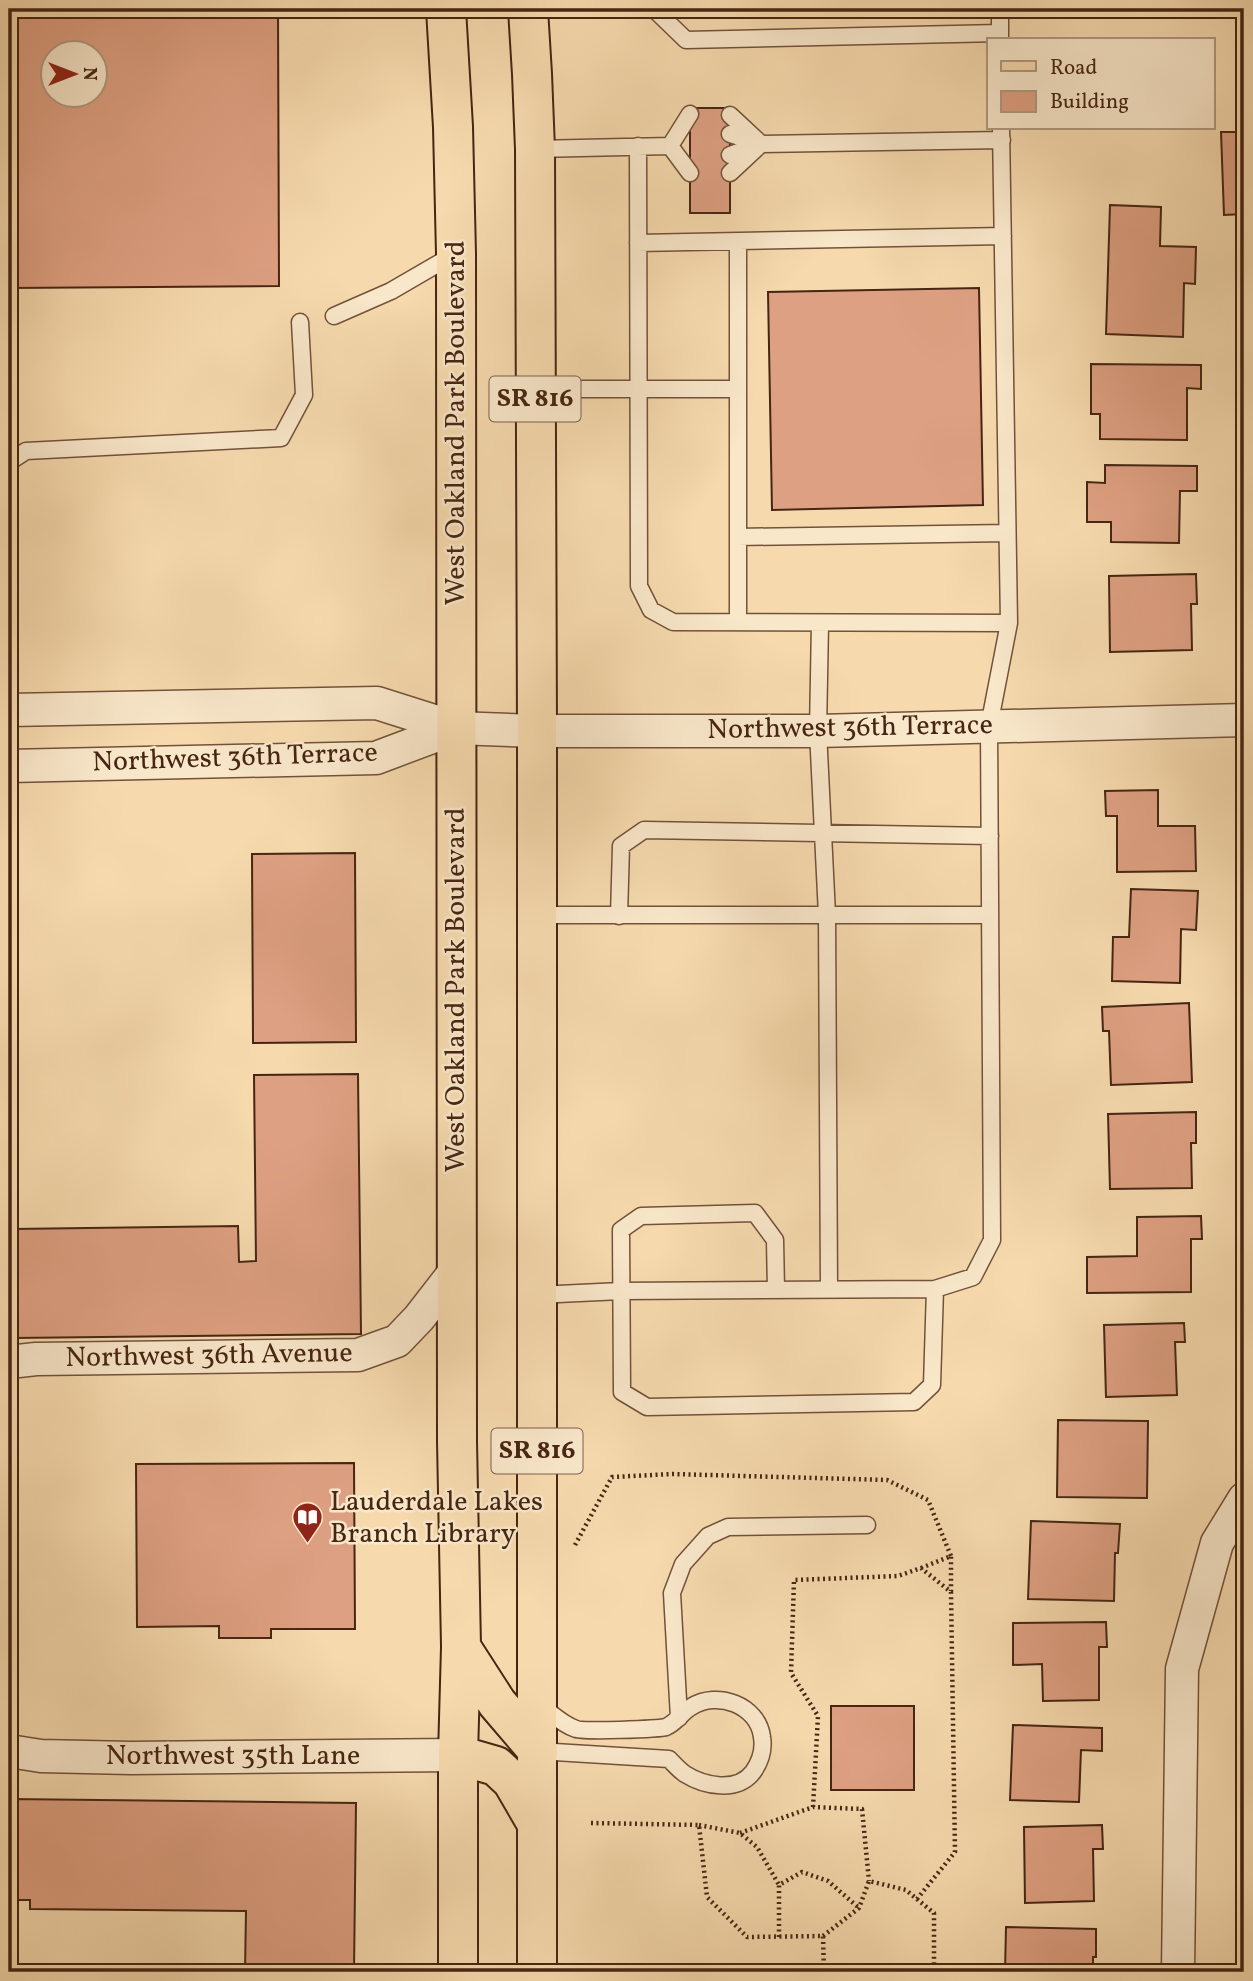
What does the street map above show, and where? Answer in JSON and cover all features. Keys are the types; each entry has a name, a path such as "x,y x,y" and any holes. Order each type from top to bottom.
{"main road":[{"name":"West Oakland Park Boulevard","path":"446,9 453,127 456,254 457,1269 461,1647 458,1972"},
{"name":"SR 816","path":"528,9 535,149 537,1972"},
{"path":"461,1647 497,1703 538,1751"},
{"path":"458,1755 496,1766 512,1782 537,1824"}],"street":[{"name":"Northwest 36th Terrace","path":"9,710 377,703 456,728 537,731 818,731 1244,720"},
{"name":"Northwest 36th Terrace","path":"9,766 376,758 456,728"},
{"name":"Northwest 36th Avenue","path":"9,1362 36,1359 358,1355 397,1341 419,1318 457,1269"},
{"path":"1178,1972 1182,1669 1217,1543 1244,1499"},
{"name":"Northwest 35th Lane","path":"9,1751 41,1756 131,1758 458,1755"}],"lane":[{"path":"654,9 686,40 1000,37 1000,9"},
{"path":"670,146 690,114"},
{"path":"730,115 761,144"},
{"path":"730,134 761,144"},
{"path":"537,1295 621,1291 935,1289 973,1277 992,1240 989,726 1009,623 1002,134 761,144 730,155"},
{"path":"670,146 690,135"},
{"path":"730,173 761,144"},
{"path":"638,146 639,586 651,610 673,622 1009,623"},
{"path":"535,149 670,146 690,153"},
{"path":"670,146 690,173"},
{"path":"638,243 1003,236"},
{"path":"738,242 738,622"},
{"path":"334,316 391,291 456,254"},
{"path":"9,462 26,451 281,438 304,396 300,322"},
{"path":"535,389 738,389"},
{"path":"738,537 1007,533"},
{"path":"820,623 818,731 827,915 830,1290"},
{"path":"618,916 621,846 644,830 989,836"},
{"path":"536,915 990,915"},
{"path":"776,1290 775,1240 755,1213 641,1216 621,1230 622,1392 648,1407 914,1402 932,1385 935,1289"},
{"path":"679,1718 672,1593 683,1564 708,1536 728,1527 867,1525"},
{"path":"538,1704 577,1730 667,1727 692,1706 711,1700 735,1703 753,1714 762,1736 760,1762 750,1776 740,1783 723,1786 701,1782 683,1773 669,1759 538,1751"}],"path":[{"path":"571,1552 612,1478 673,1474 887,1480 928,1500 951,1556 955,1852 917,1899"},
{"path":"813,1807 818,1716 791,1672 794,1580 898,1576 951,1556"},
{"path":"921,1568 951,1592"},
{"path":"699,1825 707,1897 747,1937 823,1936 859,1908 869,1881 862,1809 813,1807 740,1833"},
{"path":"591,1823 699,1825 740,1833 757,1847 779,1885 779,1937"},
{"path":"779,1885 802,1872 828,1881 859,1908"},
{"path":"869,1881 906,1890 934,1913 933,1972"},
{"path":"823,1936 824,1972"}],"building":[{"path":"9,9 278,9 279,286 9,288"},
{"path":"690,108 730,108 730,213 690,213"},
{"path":"1221,132 1244,132 1244,214 1224,215"},
{"path":"1110,205 1161,207 1160,246 1196,247 1195,284 1184,283 1183,337 1106,334"},
{"path":"979,288 983,505 772,510 768,292"},
{"path":"1091,364 1201,365 1201,389 1187,388 1187,440 1100,439 1100,414 1091,414"},
{"path":"1105,465 1197,466 1197,491 1180,491 1179,543 1111,542 1111,522 1087,522 1087,482 1105,483"},
{"path":"1196,574 1197,604 1191,604 1192,650 1110,652 1109,576"},
{"path":"1158,790 1158,826 1195,826 1196,871 1117,872 1117,816 1106,816 1105,791"},
{"path":"355,853 356,1042 253,1043 252,854"},
{"path":"1131,889 1198,891 1196,930 1181,929 1180,983 1112,981 1113,937 1129,937"},
{"path":"1189,1003 1192,1082 1111,1085 1109,1031 1103,1031 1102,1007"},
{"path":"358,1074 361,1334 14,1338 13,1229 238,1226 239,1262 256,1261 254,1075"},
{"path":"1196,1112 1196,1143 1191,1143 1192,1188 1110,1189 1108,1114"},
{"path":"1201,1216 1202,1239 1191,1239 1191,1292 1087,1293 1087,1257 1137,1256 1137,1217"},
{"path":"1184,1323 1185,1342 1175,1342 1177,1395 1106,1397 1104,1325"},
{"path":"1058,1420 1148,1421 1147,1498 1057,1497"},
{"path":"354,1463 355,1629 271,1629 271,1638 219,1638 219,1626 137,1627 136,1464"},
{"path":"1031,1521 1120,1524 1118,1553 1115,1553 1114,1601 1028,1599"},
{"path":"1106,1622 1107,1647 1099,1647 1099,1700 1043,1701 1042,1664 1013,1665 1013,1623"},
{"path":"831,1706 914,1706 914,1790 831,1790"},
{"path":"1013,1725 1102,1728 1102,1751 1081,1750 1079,1802 1010,1800"},
{"path":"9,1799 356,1803 354,1972 245,1972 246,1911 30,1909 30,1900 9,1900"},
{"path":"1102,1825 1103,1849 1093,1849 1094,1901 1025,1903 1024,1827"},
{"path":"1006,1927 1096,1929 1093,1972 1005,1972"}],"place":[{"name":"Lauderdale Lakes Branch Library","path":"307,1545"}]}
